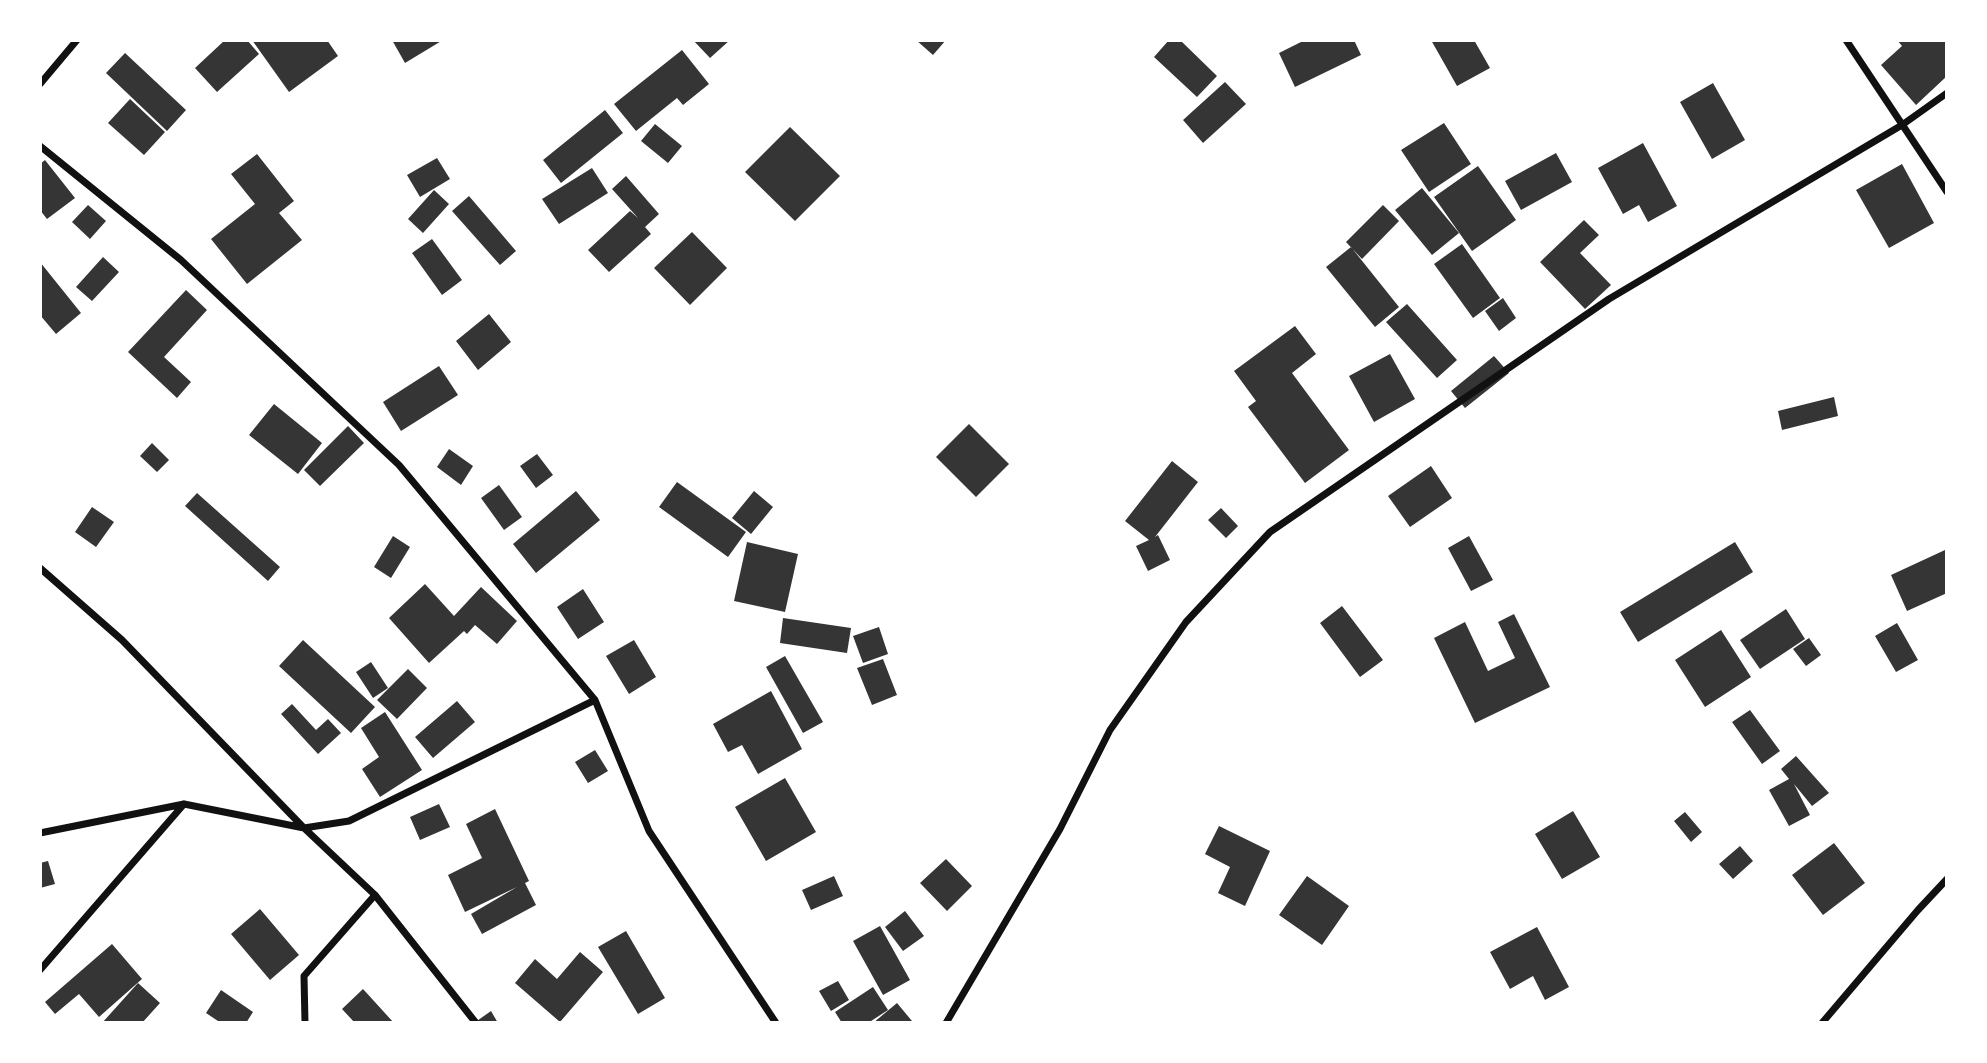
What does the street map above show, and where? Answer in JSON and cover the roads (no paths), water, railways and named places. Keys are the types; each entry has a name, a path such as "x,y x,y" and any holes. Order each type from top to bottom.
{"street":[{"path":"40,85 77,40"},
{"path":"1846,40 1947,192"},
{"path":"946,1023 1060,829 1110,730 1186,622 1270,532 1609,299 1902,125 1947,93"},
{"path":"40,146 181,260 399,465 595,700 649,831 776,1023"},
{"path":"40,568 122,640 304,828 375,895 475,1023"},
{"path":"40,834 184,804 304,828 349,821 595,700"},
{"path":"40,970 184,804"},
{"path":"1822,1023 1947,879"},
{"path":"305,1023 304,976 375,895"}]}
